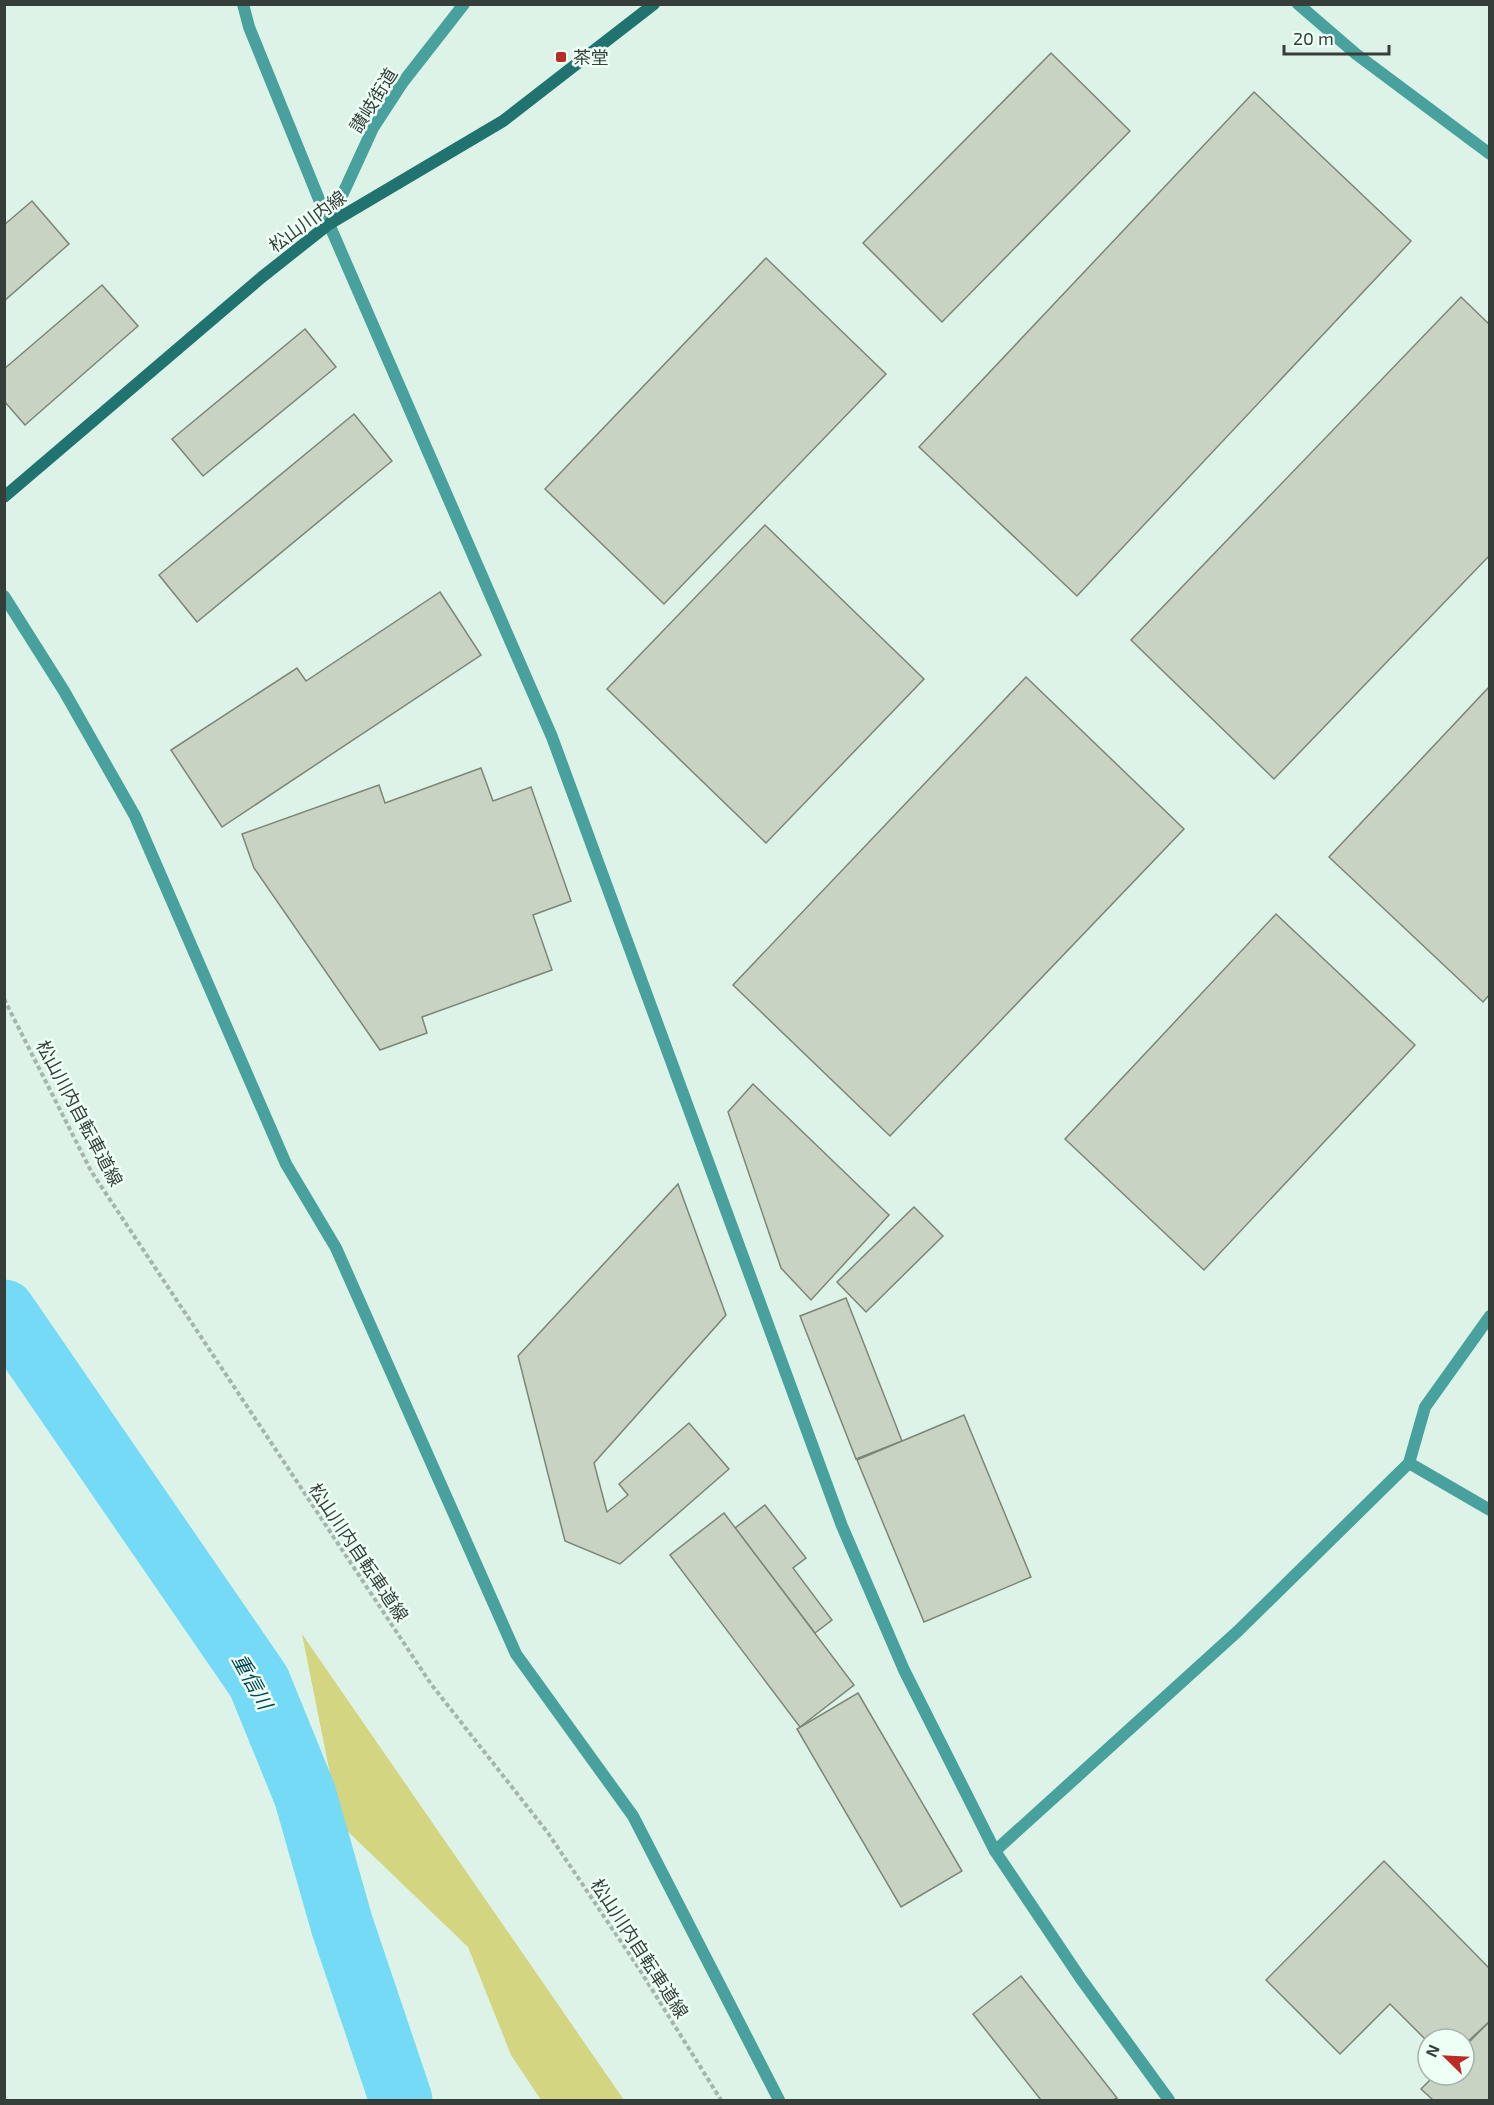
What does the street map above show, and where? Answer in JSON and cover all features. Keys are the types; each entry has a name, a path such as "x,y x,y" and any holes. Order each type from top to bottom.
{"main road":[{"name":"松山川内線","path":"4,497 262,277 328,224 503,122 654,4"}],"street":[{"path":"243,4 249,27 328,224 552,737 842,1526 904,1670 994,1851 1081,1979 1169,2100"},
{"name":"讃岐街道","path":"328,224 374,128 403,82 464,4"},
{"path":"1298,4 1356,54 1490,154"},
{"path":"4,596 64,691 135,816 286,1164 336,1248 516,1654 633,1816 779,2100"},
{"path":"994,1851 1238,1631 1409,1462 1425,1407 1490,1316"},
{"path":"1409,1462 1490,1510"}],"path":[{"name":"松山川内自転車道線","path":"4,999 91,1171 431,1684 548,1833 638,1967 721,2100"}],"green space":[{"path":"302,1634 624,2100 541,2100 511,2055 468,1947 340,1824"}],"building":[{"path":"1051,53 1130,131 942,322 863,243"},
{"path":"1254,92 1411,241 1077,596 919,447"},
{"path":"32,201 69,244 4,301 4,225"},
{"path":"766,258 886,374 664,604 545,489"},
{"path":"102,285 138,326 25,425 4,401 4,369"},
{"path":"1461,297 1490,325 1490,555 1274,779 1131,640"},
{"path":"305,329 336,367 203,476 172,439"},
{"path":"354,414 392,461 197,622 159,575"},
{"path":"765,525 924,679 766,843 607,689"},
{"path":"440,592 481,655 222,827 171,750 297,668 306,681"},
{"path":"1026,677 1184,829 890,1136 733,985"},
{"path":"1490,686 1490,994 1483,1002 1329,857"},
{"path":"481,768 493,801 531,787 571,901 533,915 552,970 422,1017 427,1033 380,1050 254,868 242,834 379,785 385,803"},
{"path":"1276,914 1415,1045 1204,1270 1065,1139"},
{"path":"753,1084 889,1215 811,1300 781,1268 728,1112"},
{"path":"678,1184 726,1315 594,1463 607,1512 628,1495 619,1484 689,1423 729,1469 620,1564 565,1541 518,1356"},
{"path":"914,1207 943,1236 866,1312 837,1282"},
{"path":"846,1298 902,1441 856,1459 800,1316"},
{"path":"964,1415 1031,1577 924,1622 857,1460"},
{"path":"765,1505 806,1558 793,1568 832,1620 815,1633 735,1528"},
{"path":"724,1513 854,1685 800,1727 670,1555"},
{"path":"858,1693 962,1871 901,1907 797,1729"},
{"path":"1384,1861 1490,1969 1490,2021 1476,2034 1476,2027 1416,2027 1416,2030 1390,2004 1340,2054 1266,1980"},
{"path":"1021,1976 1117,2098 1113,2100 1041,2100 973,2014"},
{"path":"1490,2021 1490,2100 1433,2100 1421,2089 1423,2087 1476,2087 1476,2035"}],"waterway":[{"name":"重信川","path":"4,1311 259,1682 305,1795 342,1925 401,2100"}],"place":[{"name":"茶堂","path":"561,57"}]}
